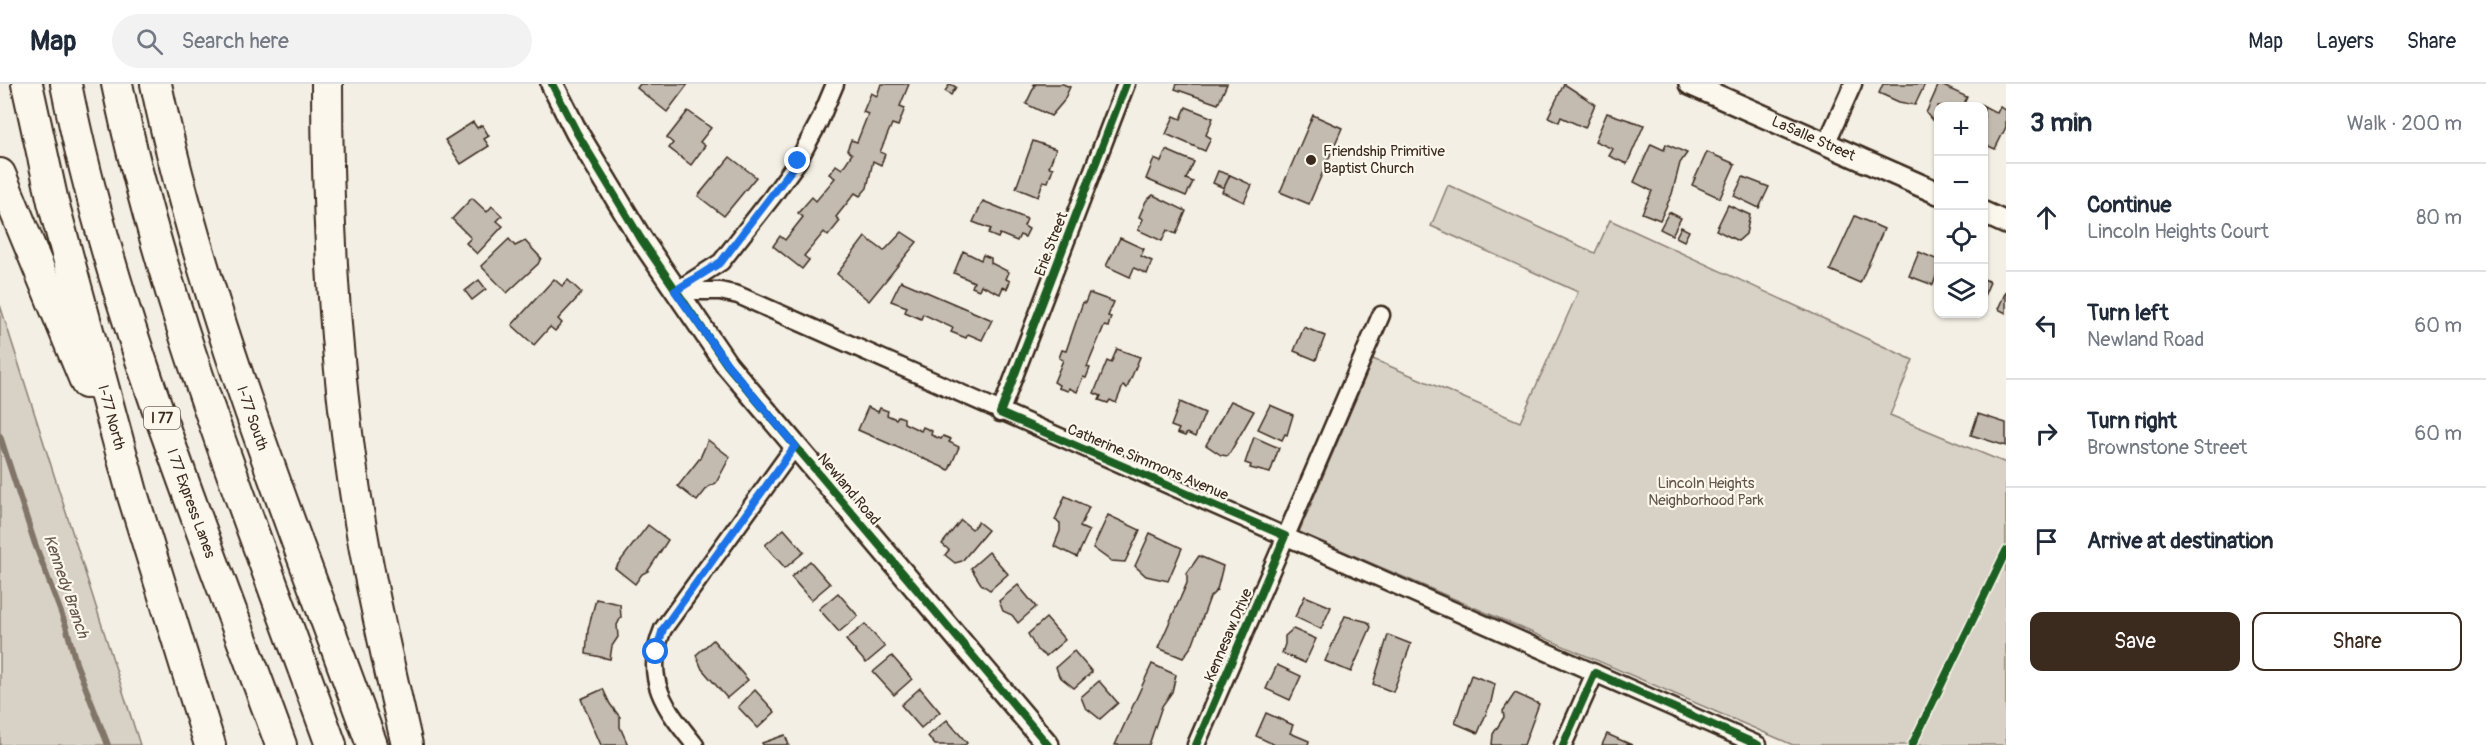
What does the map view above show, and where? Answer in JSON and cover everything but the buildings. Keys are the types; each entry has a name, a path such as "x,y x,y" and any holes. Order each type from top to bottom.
{"highway":[{"name":"I-77 North","path":"27,84 53,202 133,496 210,745"},
{"name":"I 77 Express Lanes","path":"66,84 91,192 134,334 169,438 281,745"},
{"path":"117,84 150,221 190,351 331,745"},
{"name":"I-77 South","path":"156,84 190,221 226,339 372,745"},
{"path":"327,84 331,262 344,408 363,540 380,630 407,745"},
{"path":"0,174 133,496"}],"street":[{"name":"Newland Road","path":"552,84 611,190 675,291 727,364 1048,745"},
{"path":"675,291 721,262 772,197 798,161 819,122 835,84"},
{"name":"Erie Street","path":"1000,413 1126,84"},
{"name":"LaSalle Street","path":"1690,84 1934,191"},
{"path":"1826,144 1852,84"},
{"path":"1988,215 2006,223"},
{"name":"Catherine Simmons Avenue","path":"675,291 720,291 738,295 1000,413 1758,745"},
{"name":"Kennesaw Drive","path":"1196,745 1381,315"},
{"path":"695,745 672,717 660,695 654,664 659,640 663,629 795,446"},
{"path":"1563,745 1595,673"}],"green space":[{"name":"Lincoln Heights Neighborhood Park","path":"1448,185 1595,253 1610,220 1913,360 1890,415 2006,463 2006,745 1793,745 1299,532 1373,359 1520,422 1578,292 1431,226"},
{"path":"0,305 140,745 0,745"}],"waterway":[{"name":"Kennedy Branch","path":"0,436 35,544 66,626 76,663 108,745"}],"cycle path":[{"path":"552,84 577,133 641,239 727,365 1048,745"},
{"path":"1126,84 1000,413 1285,536 1196,745"},
{"path":"1912,745 2006,551"},
{"path":"1563,745 1595,673 1758,745"}],"place":[{"name":"Friendship Primitive Baptist Church","path":"1311,160"}],"route":[{"path":"656,652 663,629 795,446 727,364 675,291 721,262 798,161"}]}
